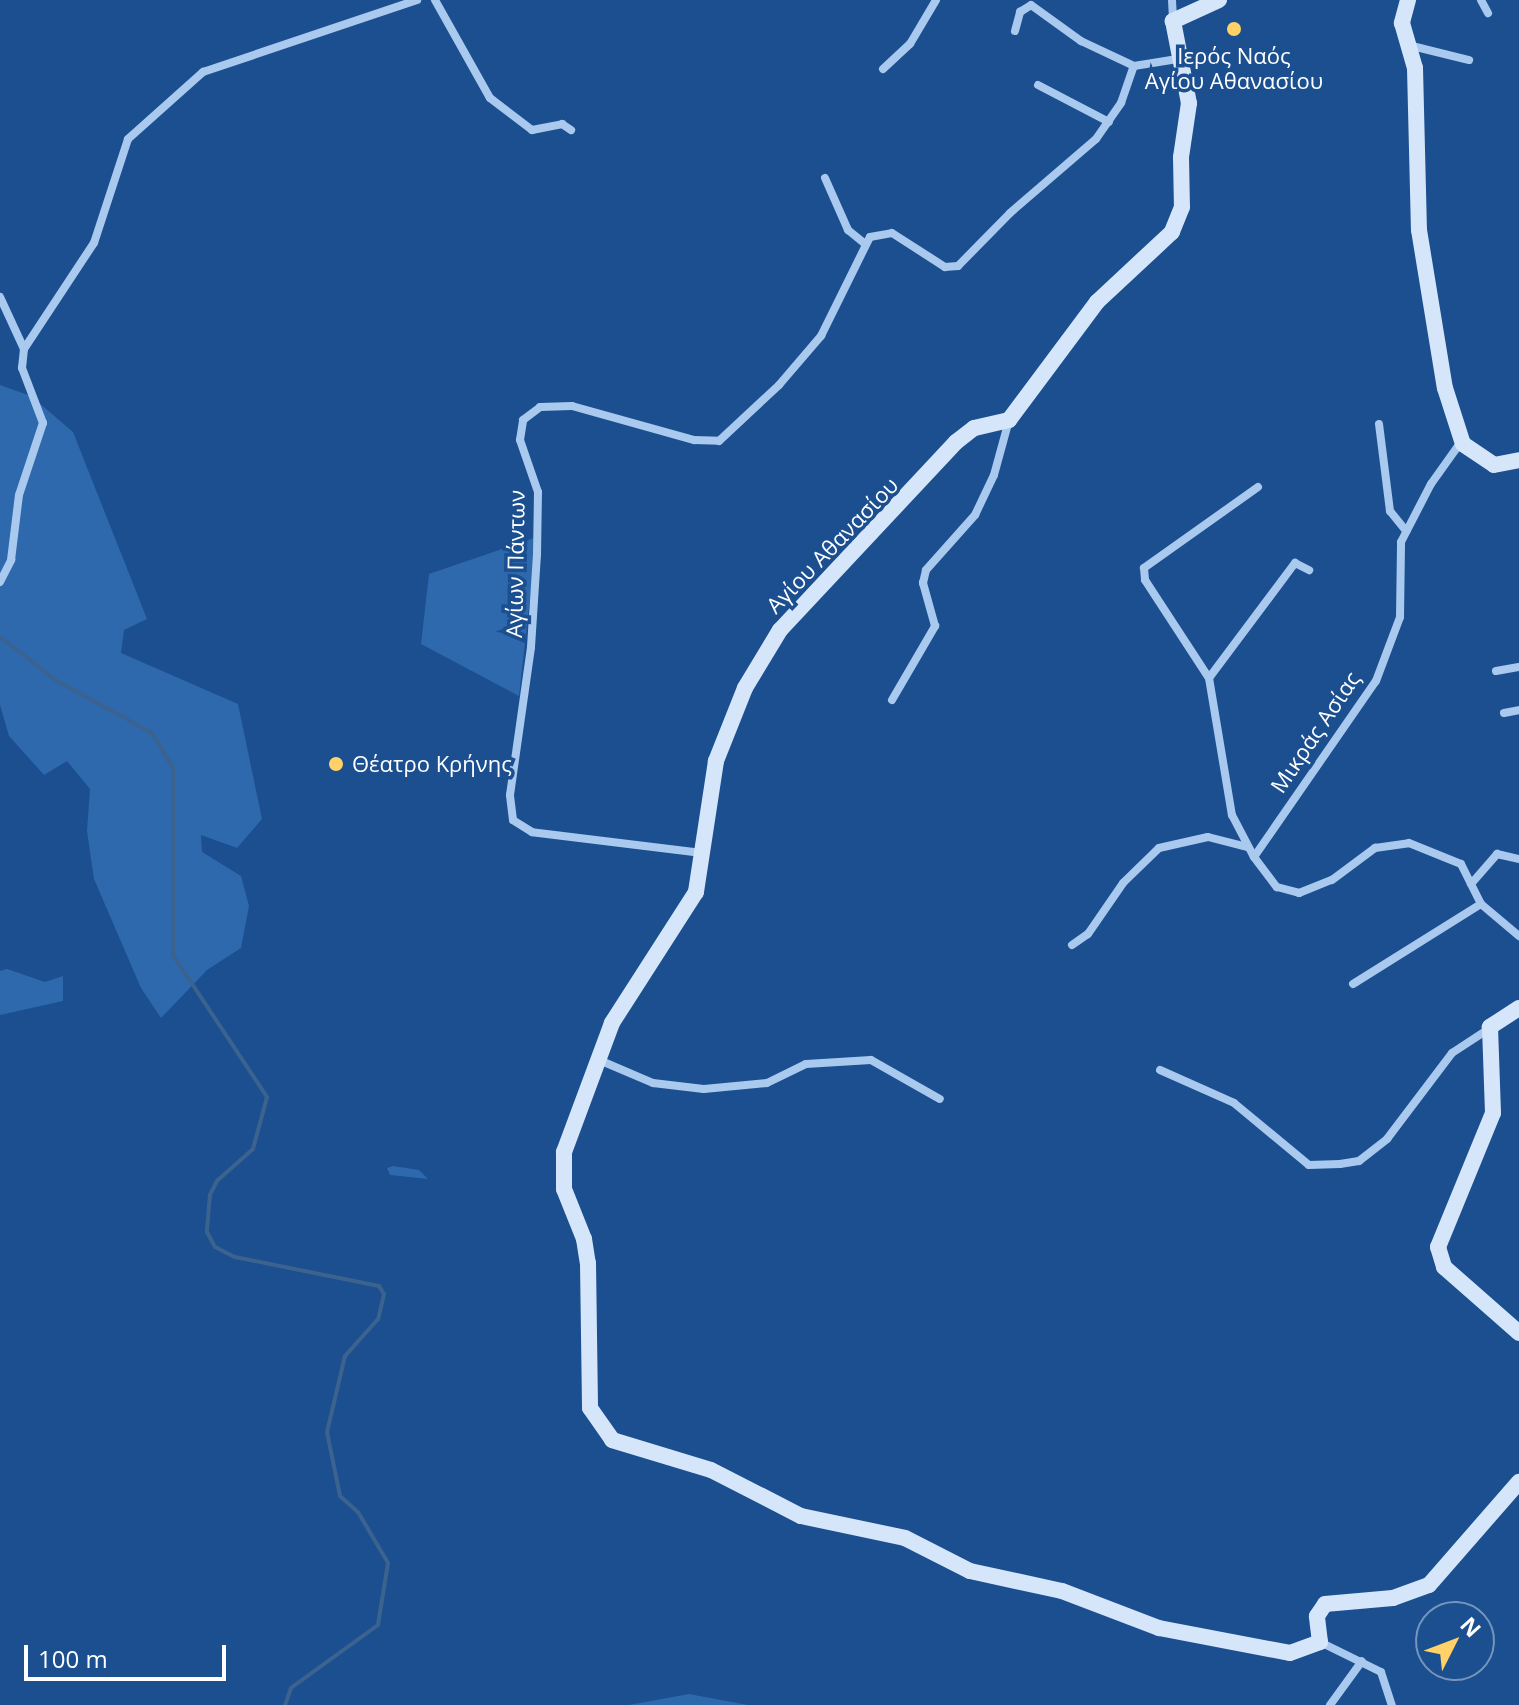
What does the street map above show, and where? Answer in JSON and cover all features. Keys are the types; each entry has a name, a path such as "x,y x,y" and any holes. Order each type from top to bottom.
{"street":[{"path":"0,582 11,560 19,495 43,423 22,368 24,349 94,243 128,139 164,102 203,72 401,10 417,0"},
{"path":"435,0 490,98 532,130 562,124 571,130"},
{"path":"883,69 910,44 936,0"},
{"path":"892,700 935,626 923,583 926,570 975,515 994,475 1009,420 1097,302 1155,251 1178,221 1189,103 1177,59 1172,0"},
{"path":"1173,21 1219,0"},
{"path":"1408,0 1402,23 1415,77 1420,244 1445,388 1461,442 1491,464 1517,465"},
{"path":"1481,0 1488,13"},
{"path":"1015,31 1020,12 1031,5 1081,41 1134,66 1177,59"},
{"path":"1408,45 1469,60"},
{"path":"825,178 848,230 865,244 877,233 892,233 953,269 1010,213 1071,166 1109,122 1134,66"},
{"path":"1038,85 1109,122"},
{"name":"Αγίων Πάντων","path":"702,853 532,832 513,820 510,795 531,647 538,508 519,429 540,407 558,405 621,417 694,440 719,441 779,385 821,336 849,287 865,244"},
{"path":"0,297 24,349"},
{"name":"Αγίου Αθανασίου","path":"1009,420 974,428 956,442 768,647 745,688 716,761 701,876 687,911 612,1023 564,1152 564,1189 584,1239 588,1263 590,1408 612,1440 711,1470 801,1516 905,1538 970,1571 1062,1591 1159,1628 1290,1653 1320,1642"},
{"path":"1379,424 1390,511 1406,531"},
{"name":"Μικράς Ασίας","path":"1254,857 1376,681 1398,625 1399,553 1406,531 1461,442"},
{"path":"1258,487 1144,568 1145,580 1209,678 1232,815 1247,847 1277,887 1299,893 1332,880 1375,848 1409,843 1459,863 1481,904 1519,936"},
{"path":"1209,678 1295,563 1309,570"},
{"path":"1496,671 1519,667"},
{"path":"1504,713 1519,710"},
{"path":"1072,945 1088,934 1123,883 1159,848 1208,837 1247,847"},
{"path":"1471,884 1497,854 1519,859"},
{"path":"1353,984 1481,904"},
{"path":"1160,1070 1234,1103 1309,1165 1359,1161 1387,1139 1452,1053 1519,1008"},
{"path":"1490,1027 1493,1113 1438,1247 1444,1267 1519,1333"},
{"path":"598,1060 653,1083 704,1089 767,1083 806,1064 871,1060 940,1099"},
{"path":"1392,1705 1386,1678 1362,1661 1320,1642 1319,1608 1424,1589 1519,1482"},
{"path":"1330,1705 1362,1661"}],"shaded area":[{"path":"0,385 31,396 73,432 147,619 124,630 121,653 238,704 262,819 237,848 201,835 202,852 241,876 249,906 241,948 207,970 161,1018 141,988 94,879 87,831 90,789 67,761 44,775 9,736 0,705"},
{"path":"537,537 519,696 421,644 429,574"},
{"path":"7,969 45,982 63,976 63,1001 0,1015 0,971"},
{"path":"387,1168 419,1170 428,1179 390,1175"},
{"path":"689,1694 748,1705 629,1705"}],"waterway":[{"path":"0,637 57,681 152,733 173,768 173,955 267,1097 253,1149 217,1181 210,1195 207,1232 215,1247 235,1257 379,1286 384,1294 378,1319 345,1356 327,1432 340,1496 358,1512 388,1563 378,1625 291,1688 285,1705"}],"place":[{"name":"Ιερός Ναός Αγίου Αθανασίου","path":"1234,29"},
{"name":"Θέατρο Κρήνης","path":"336,764"}]}
